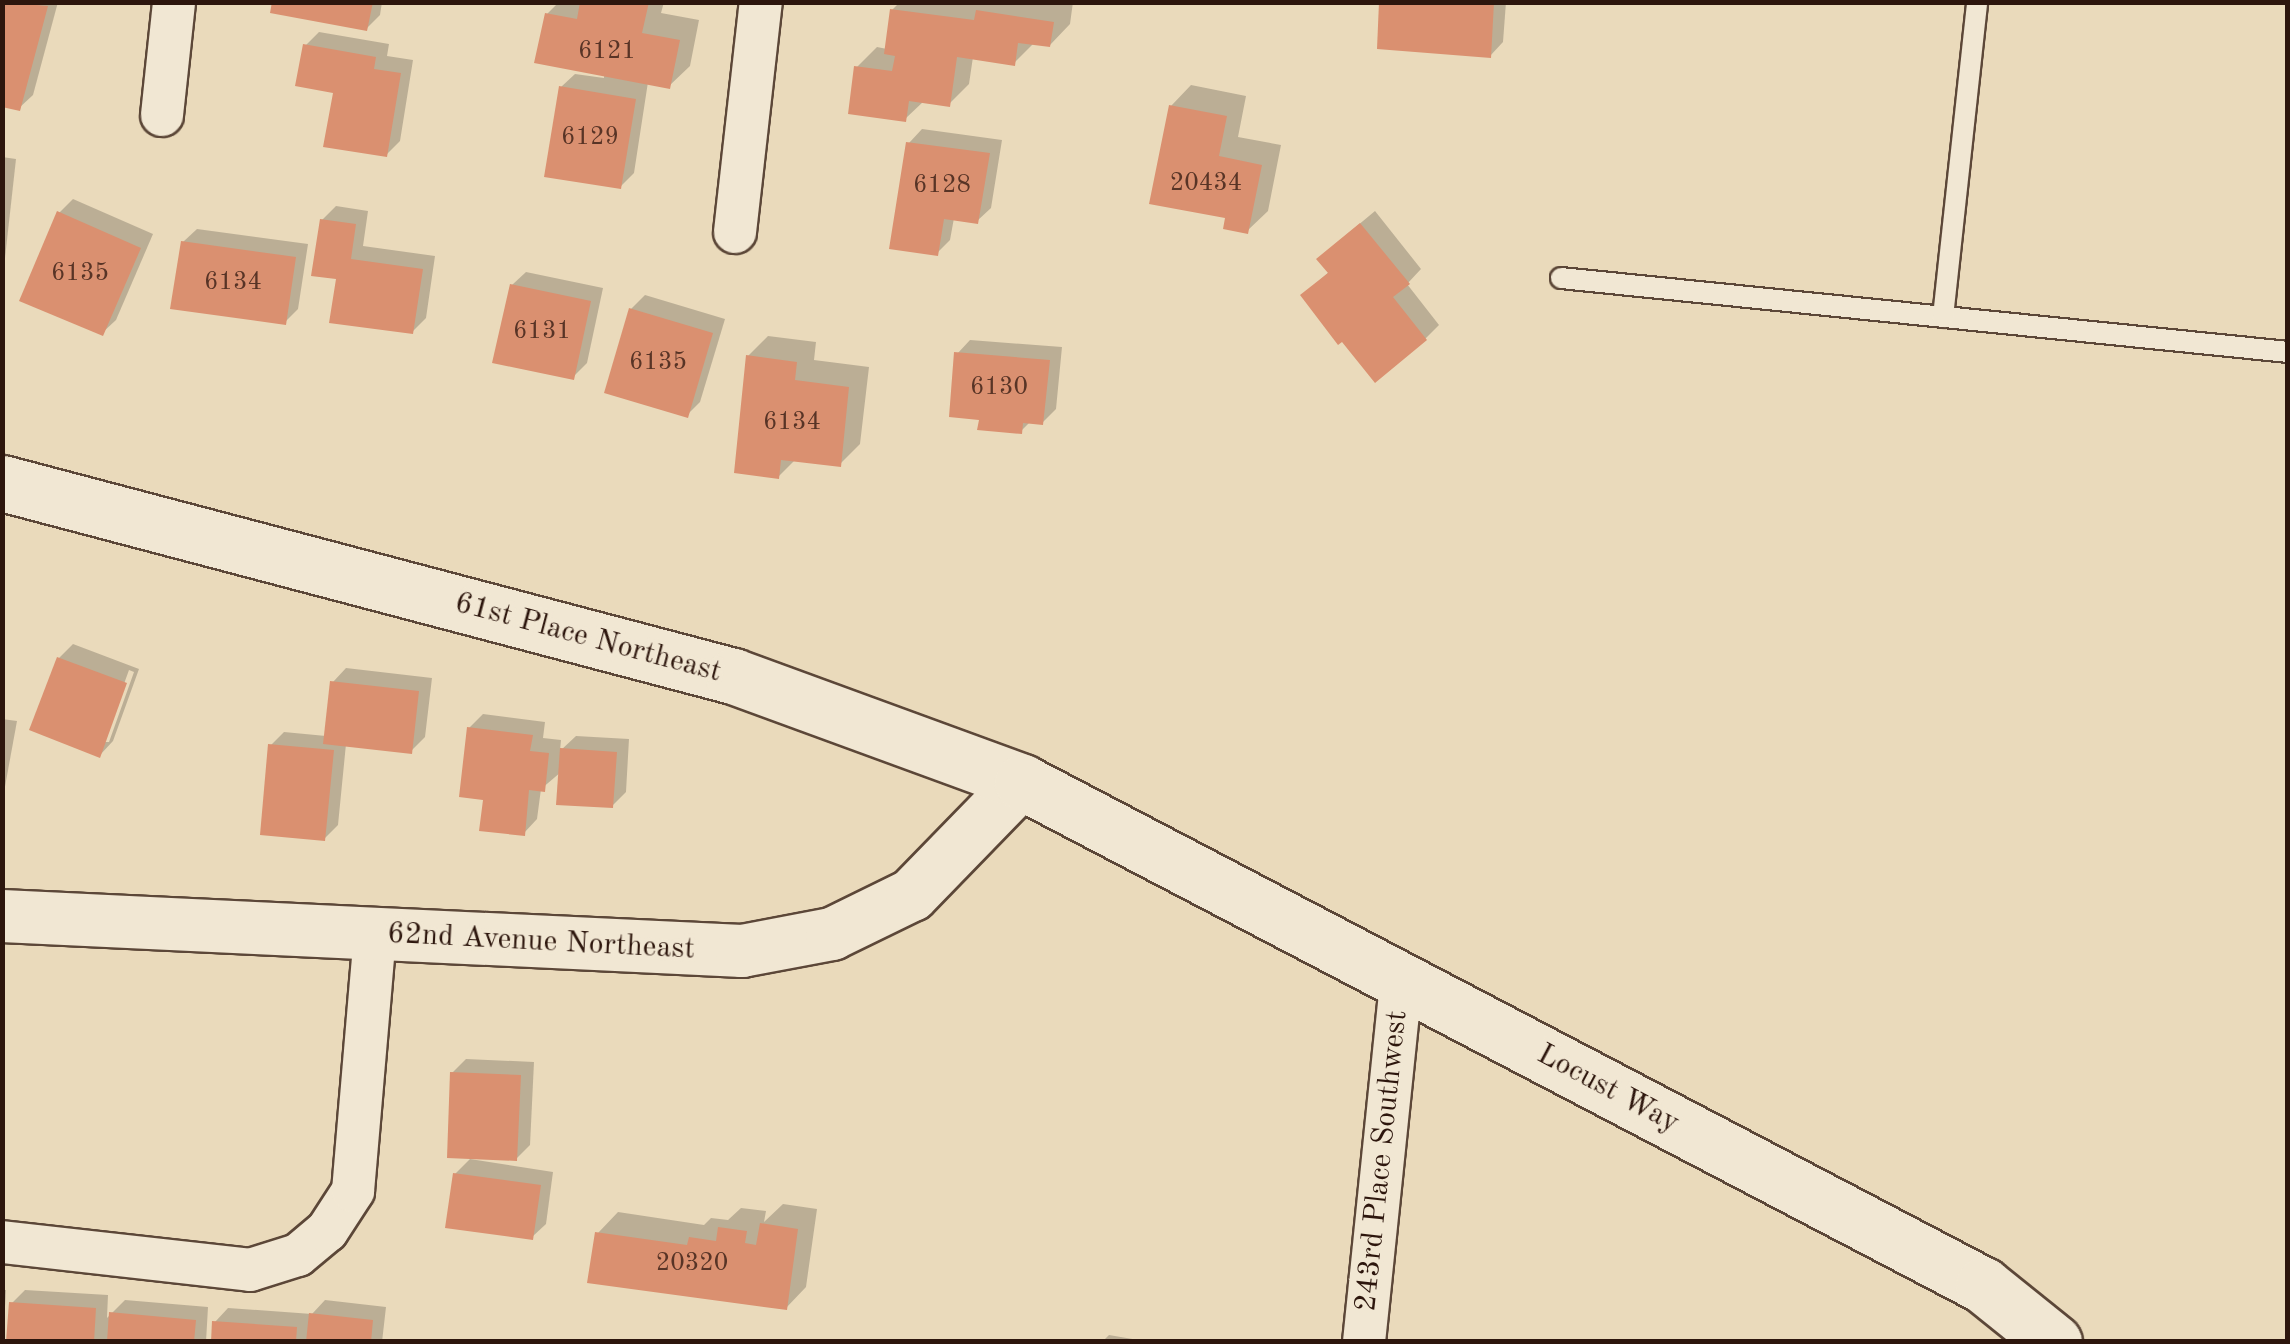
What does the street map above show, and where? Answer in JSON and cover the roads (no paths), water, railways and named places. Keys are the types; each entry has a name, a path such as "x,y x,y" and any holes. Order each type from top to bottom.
{"main road":[{"name":"61st Place Northeast","path":"2,483 734,676 1022,782 1155,848"},
{"name":"Locust Way","path":"1155,848 1984,1285 2054,1342"}],"street":[{"path":"162,114 174,2"},
{"path":"736,232 761,2"},
{"name":"62nd Avenue Northeast","path":"2,916 742,952 832,934 912,894 1022,782"},
{"path":"2,1242 250,1270 298,1254 328,1230 353,1191 375,934"},
{"name":"243rd Place Southwest","path":"1364,1342 1401,981"}],"lane":[{"path":"1943,317 1977,2"},
{"path":"1561,278 2288,352"}]}
